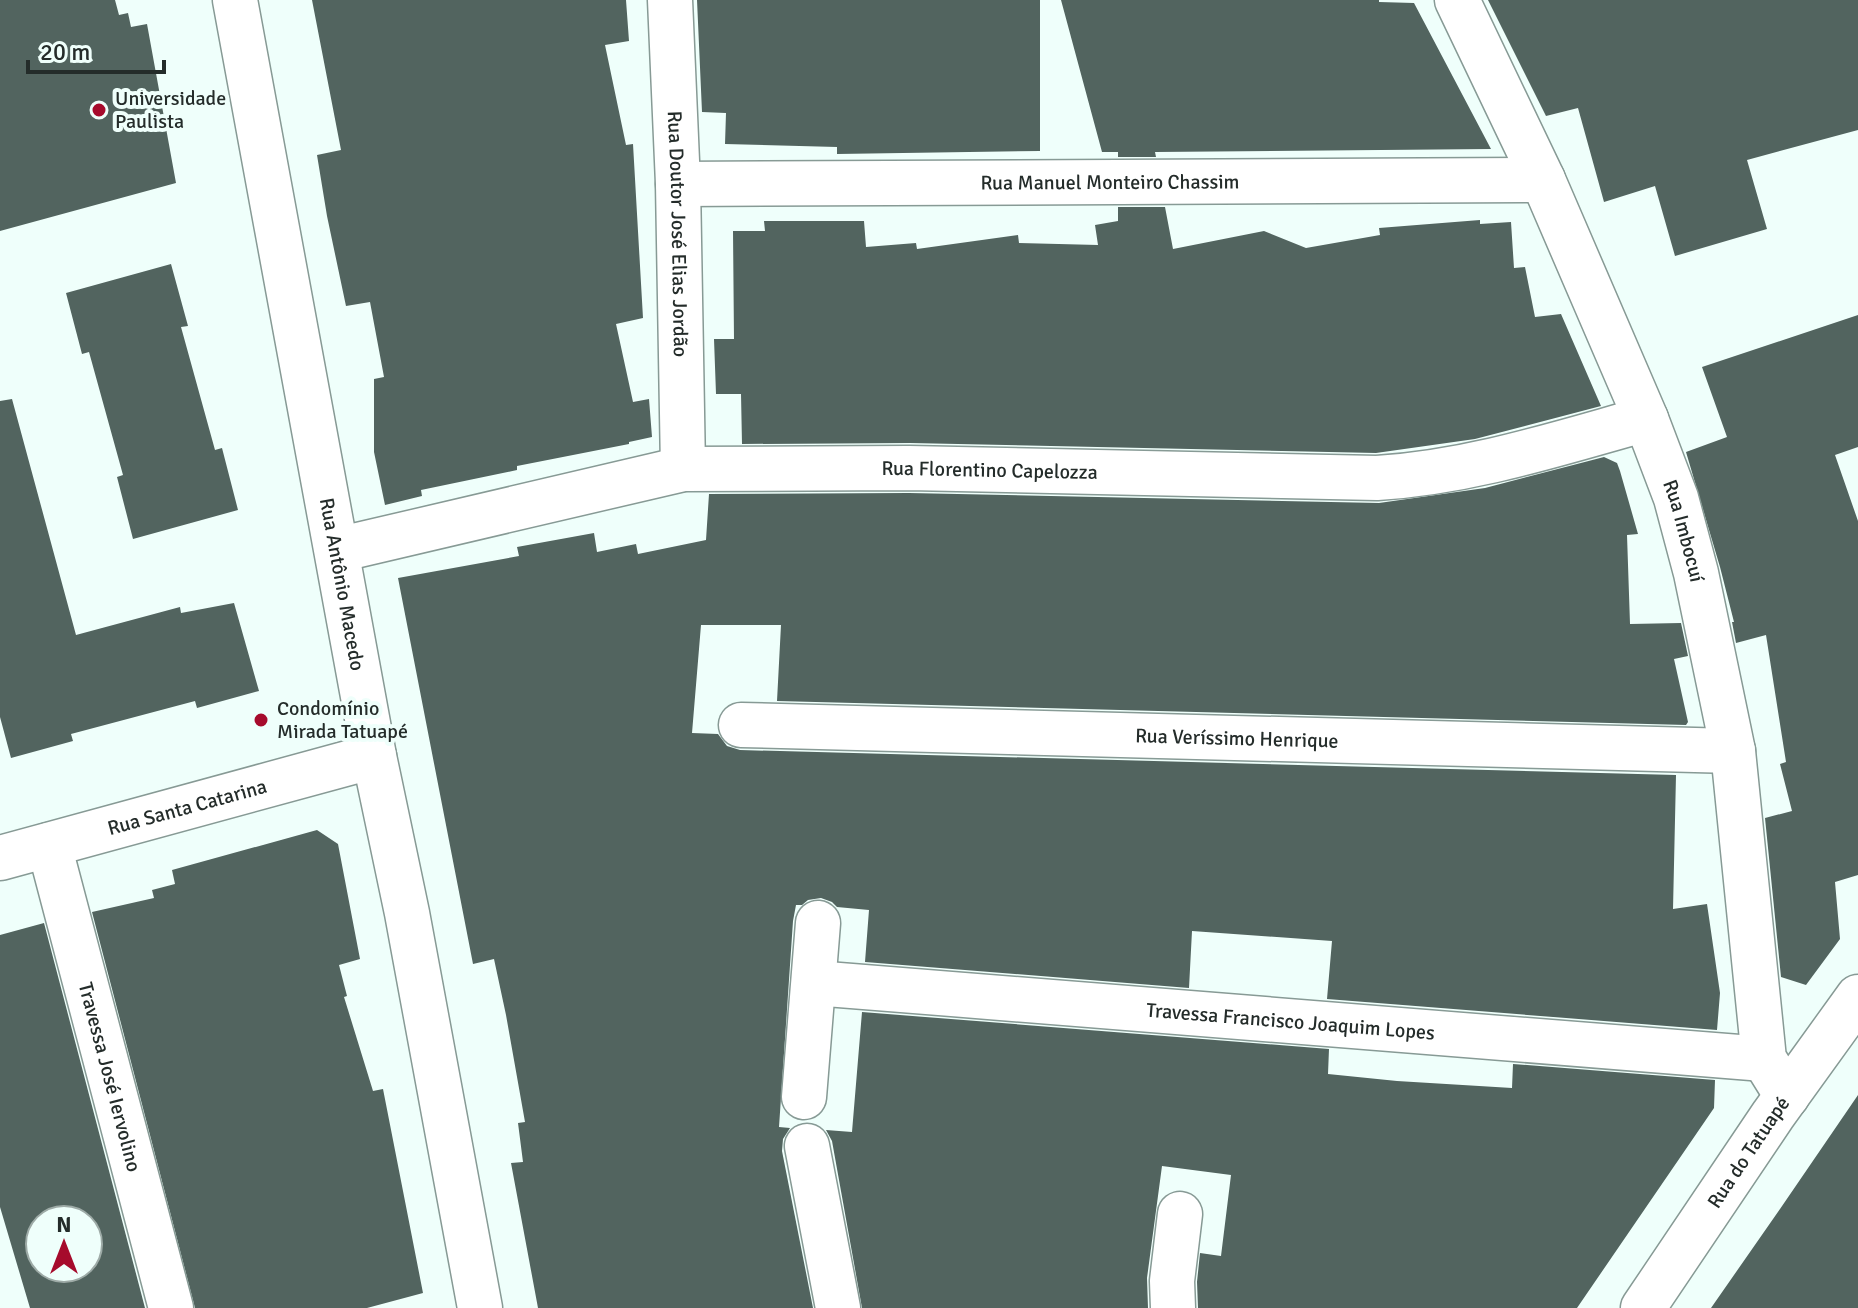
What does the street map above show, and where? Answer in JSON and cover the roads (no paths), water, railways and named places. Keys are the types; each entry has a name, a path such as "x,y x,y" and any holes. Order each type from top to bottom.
{"street":[{"name":"Rua Antônio Macedo","path":"235,0 374,756 407,913 480,1308"},
{"name":"Rua Doutor José Elias Jordão","path":"670,0 678,184 683,469"},
{"name":"Rua Imbocuí","path":"1457,0 1543,180 1646,419 1680,513 1696,573 1733,751 1764,1059 1787,1096"},
{"name":"Rua Manuel Monteiro Chassim","path":"678,184 1543,180"},
{"name":"Rua Florentino Capelozza","path":"337,550 683,469 924,468 1377,478 1426,475 1485,464 1646,419"},
{"name":"Rua Veríssimo Henrique","path":"741,725 1733,751"},
{"name":"Rua Santa Catarina","path":"0,858 374,756"},
{"name":"Travessa José Iervolino","path":"49,845 171,1308"},
{"path":"804,1097 818,923"},
{"name":"Travessa Francisco Joaquim Lopes","path":"814,983 1764,1059"},
{"name":"Rua do Tatuapé","path":"1643,1308 1858,997"},
{"path":"807,1146 838,1308"},
{"path":"1173,1308 1172,1281 1180,1214"}],"place":[{"name":"Universidade Paulista","path":"99,110"},
{"name":"Condomínio Mirada Tatuapé","path":"261,720"}]}
